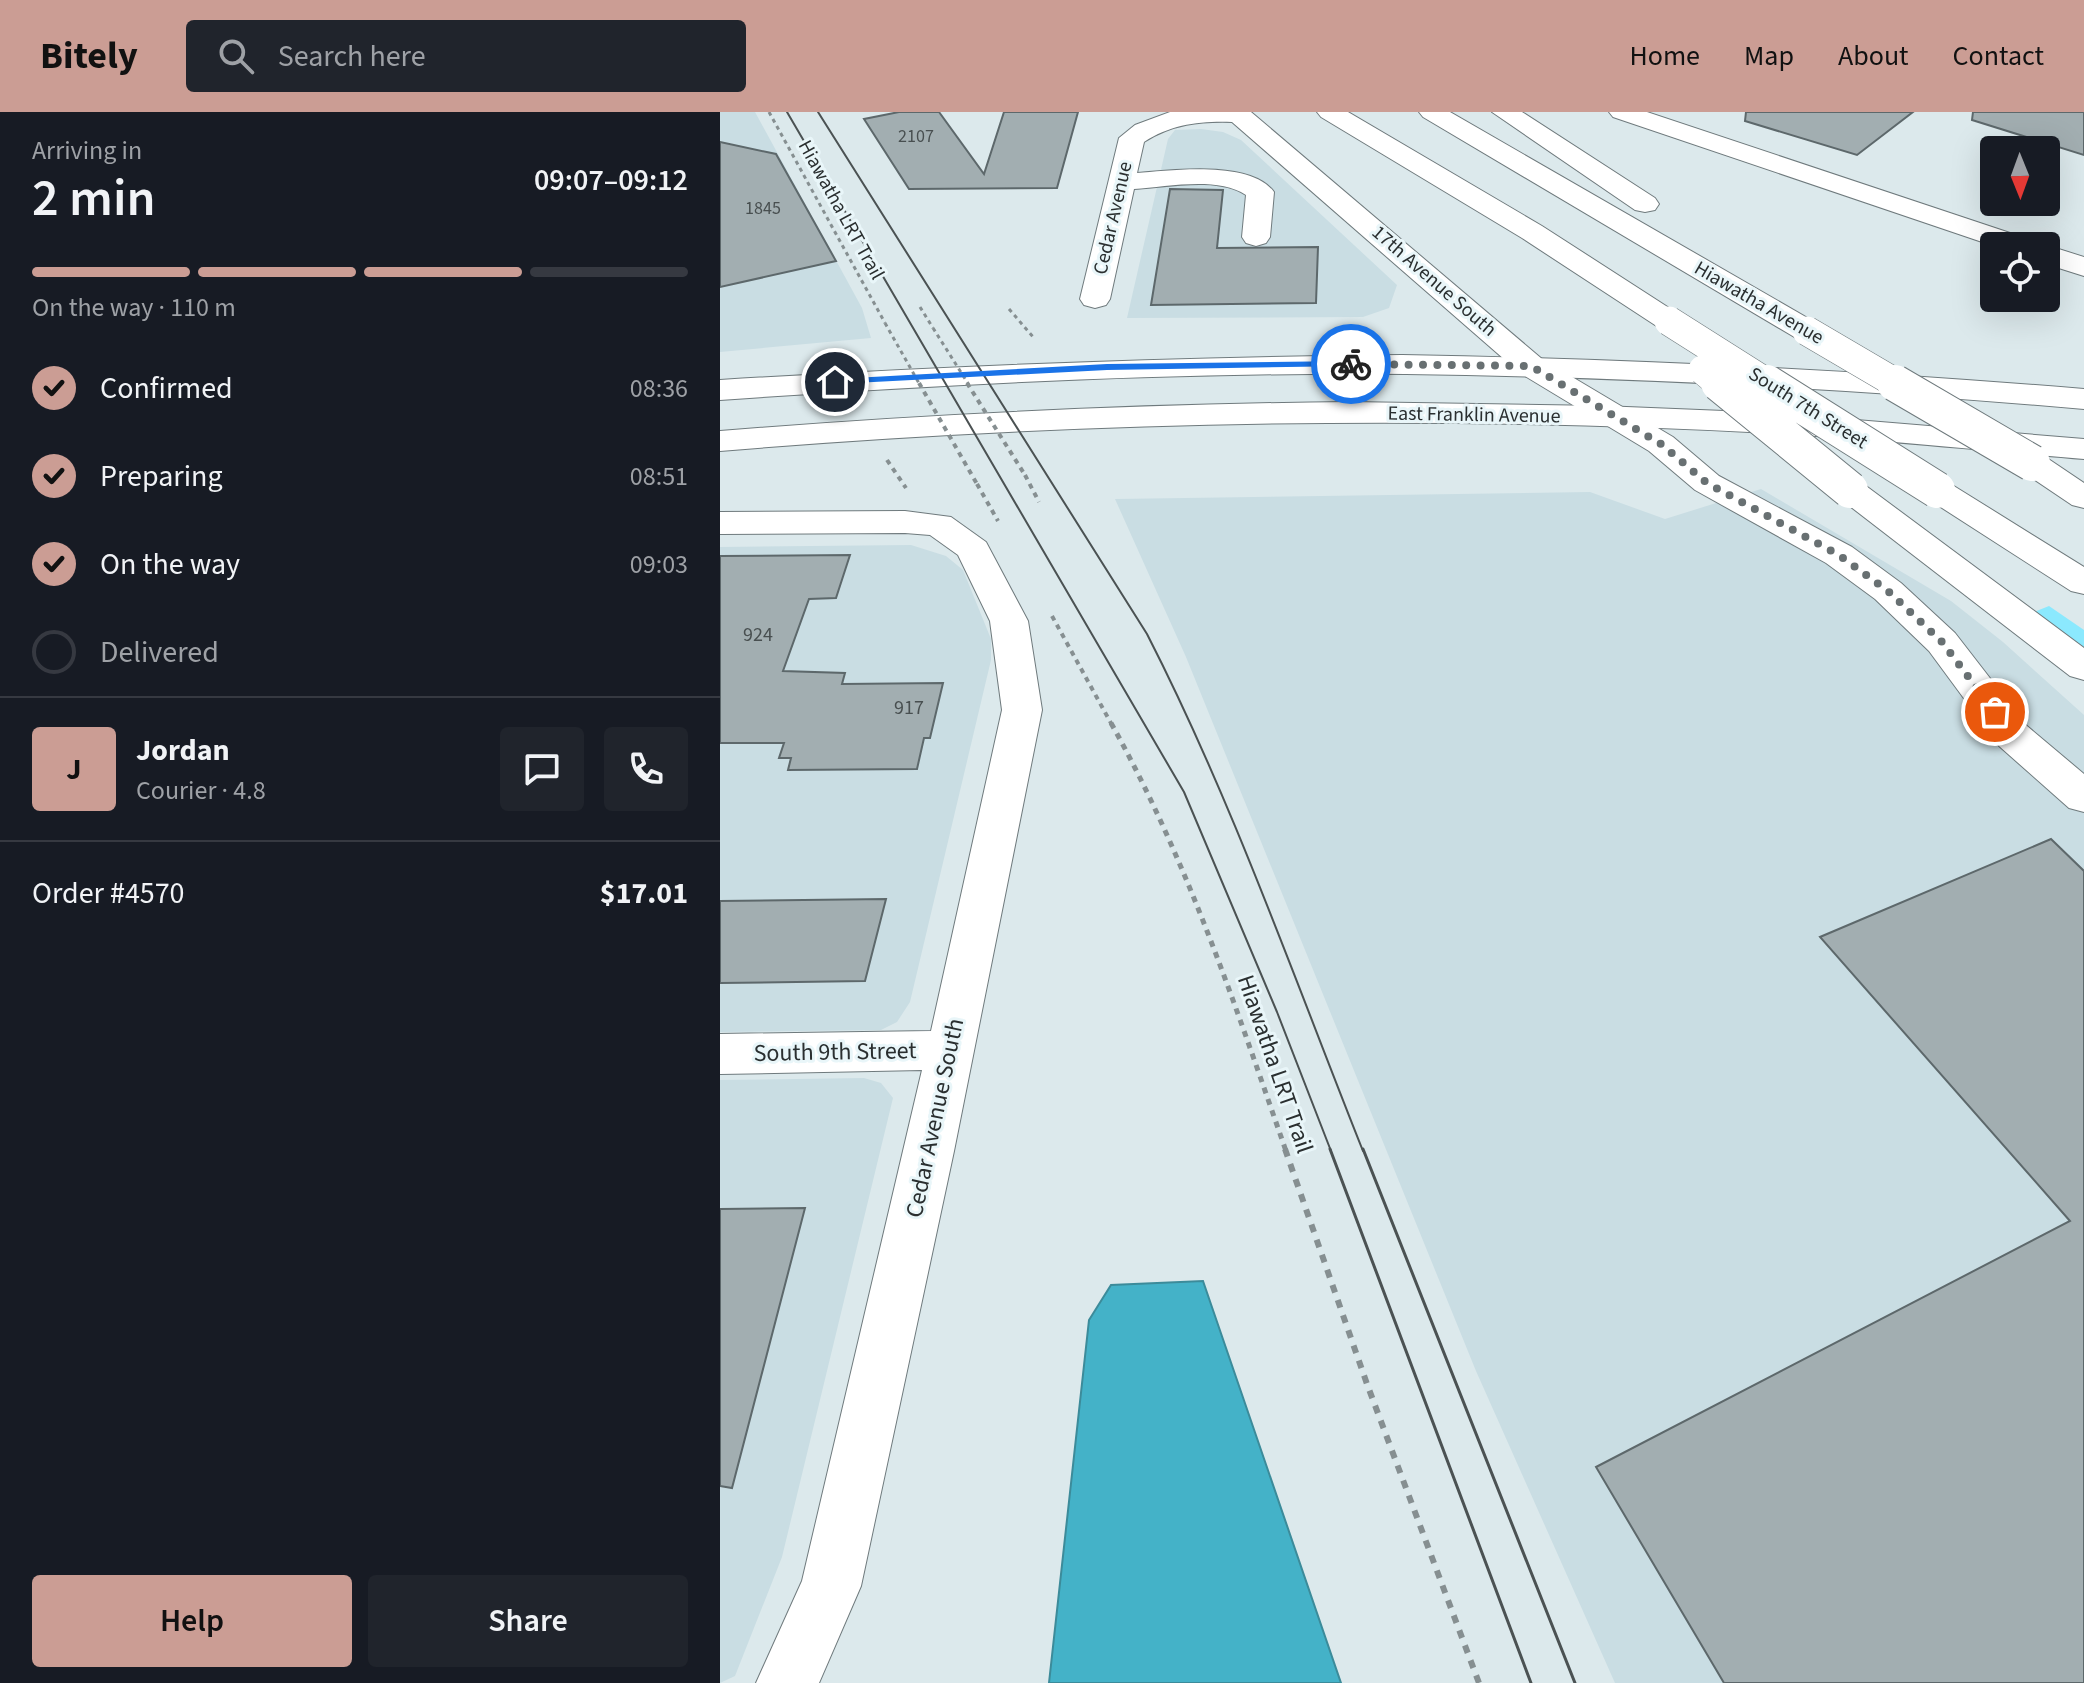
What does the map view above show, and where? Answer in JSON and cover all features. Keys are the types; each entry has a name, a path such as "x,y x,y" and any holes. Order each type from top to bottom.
{"main road":[{"name":"South 7th Street","path":"1330,112 1532,232 1656,321 1937,490 2084,583"},
{"name":"Hiawatha Avenue","path":"1432,112 1820,331 2084,498"},
{"path":"1505,112 1820,331"},
{"path":"1622,112 1980,232"},
{"name":"Cedar Avenue","path":"1095,299 1122,182 1128,125 1151,125 1183,115 1237,113"},
{"name":"17th Avenue South","path":"1237,113 1531,366 1661,444 1707,483 1839,555 1888,591 1942,642 2013,736 2084,797"},
{"path":"1122,182 1230,179 1251,184 1260,192 1256,237"},
{"path":"2060,259 2084,267"},
{"path":"1656,321 1850,490 2084,667"},
{"path":"720,390 863,379 1107,367 1271,364 1531,366 1730,374 2084,399"},
{"name":"East Franklin Avenue","path":"720,441 922,424 1177,414 1424,413 1729,421 2084,449"},
{"path":"720,523 905,522 939,525 987,539"},
{"name":"Cedar Avenue South","path":"787,1683 831,1586 1022,710 1009,621 987,539"},
{"name":"South 9th Street","path":"720,1054 950,1050"}],"path":[{"name":"Hiawatha LRT Trail","path":"769,112 977,484 987,539"},
{"path":"920,307 1039,502"},
{"path":"1009,309 1034,338"},
{"path":"884,455 912,497"},
{"name":"Hiawatha LRT Trail","path":"1048,608 1134,764 1180,861 1220,961 1367,1384 1479,1683"}],"shaded area":[{"path":"720,112 755,112 862,308 871,338 720,352"},
{"path":"1175,130 1223,132 1241,140 1397,285 1389,308 1363,317 1127,318 1168,139"},
{"path":"1761,489 1951,601 2003,642 2084,715 2084,1683 1615,1683 1476,1371 1186,657 1115,499 1590,492 1665,519"},
{"path":"911,545 946,556 963,570 991,639 991,660 910,1002 897,1022 881,1030 720,1032 720,547"},
{"path":"2049,606 2084,630 2084,650 2034,612"},
{"path":"864,1078 881,1083 893,1098 782,1557 735,1676 720,1683 720,1080"},
{"path":"1203,1281 1341,1683 1049,1683 1089,1320 1111,1285"}],"building":[{"path":"899,112 939,112 984,174 1004,112 1078,112 1057,188 909,189 864,119"},
{"path":"1746,112 1913,112 1857,155 1745,121"},
{"path":"1973,112 2084,112 2084,155 2060,148 2060,136 2023,136 1972,120"},
{"path":"720,142 776,154 836,261 720,287"},
{"path":"1170,189 1223,190 1217,248 1318,247 1316,303 1151,305"},
{"path":"850,555 836,598 809,599 783,671 845,673 842,684 943,683 930,738 924,738 917,769 788,770 791,758 779,758 784,743 720,743 720,556"},
{"path":"2051,839 2084,871 2084,1683 1724,1683 1596,1467 2070,1221 1820,937"},
{"path":"886,899 865,981 720,983 720,901"},
{"path":"805,1208 732,1488 720,1486 720,1209"}],"tram line":[{"path":"787,112 1184,792 1277,1012 1331,1151"},
{"path":"818,112 1147,634 1235,825 1363,1151"},
{"path":"1330,1149 1531,1683"},
{"path":"1363,1149 1575,1683"}],"way so far":[{"path":"1351,364 1531,366 1661,444 1707,483 1839,555 1888,591 1942,642 1995,712"}],"route":[{"path":"835,382 1107,367 1351,364"}]}
